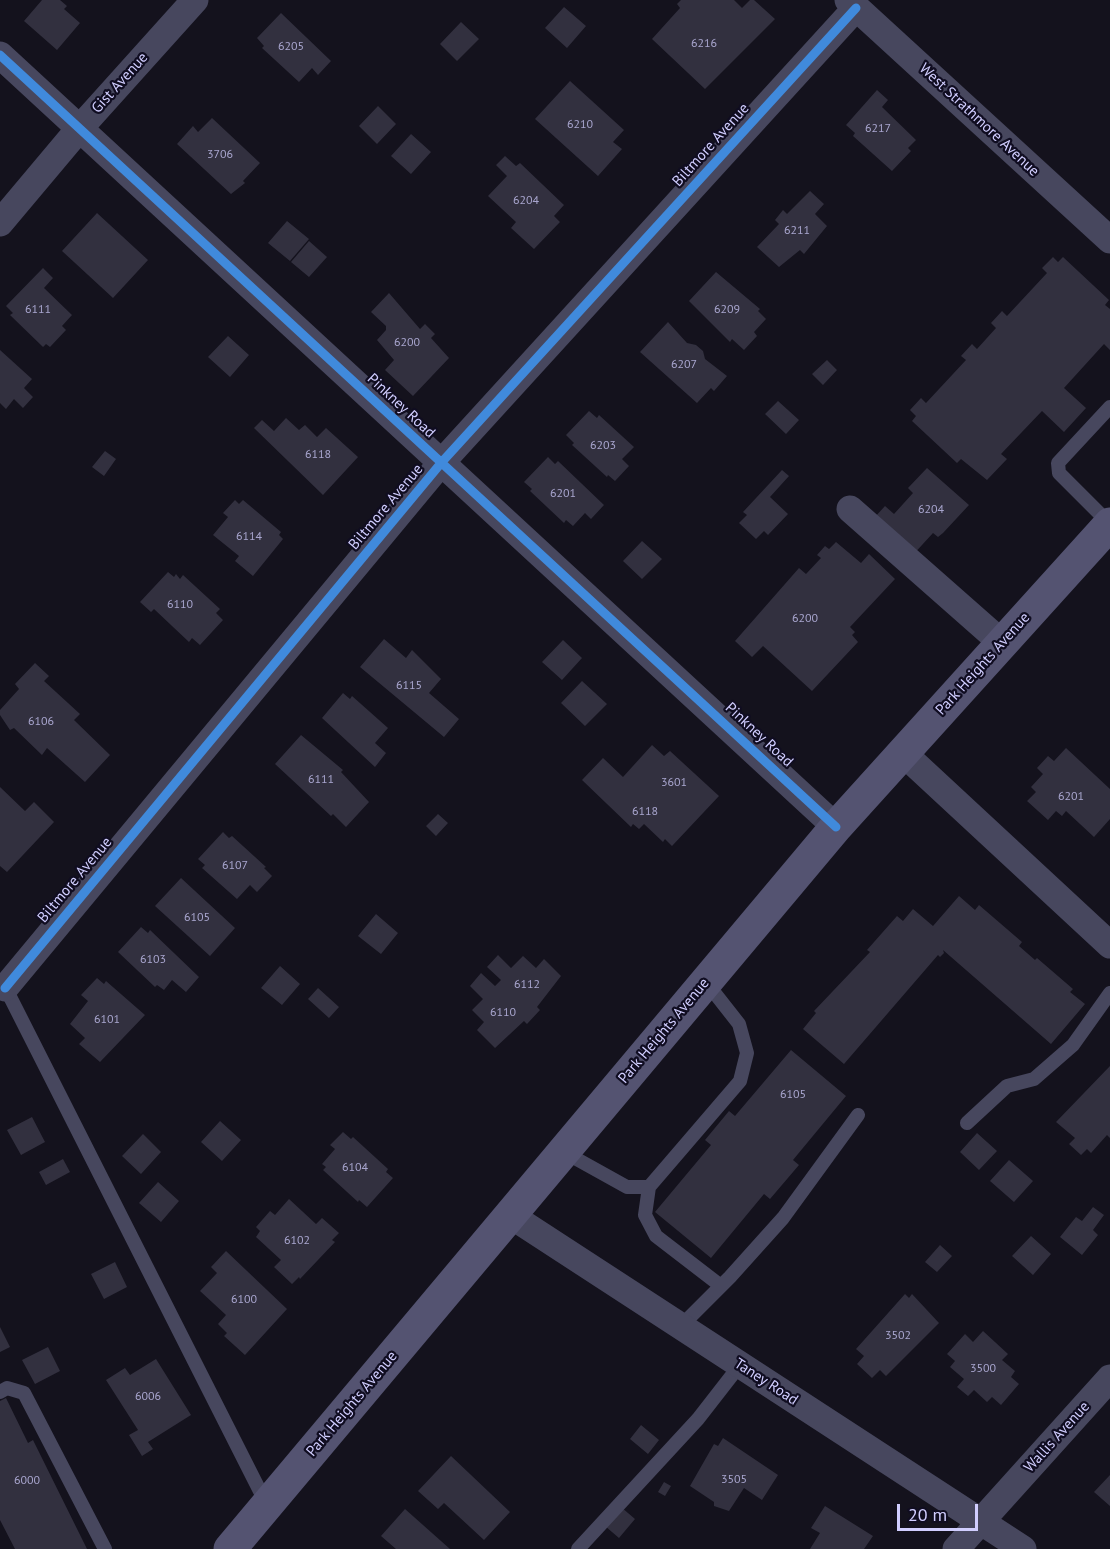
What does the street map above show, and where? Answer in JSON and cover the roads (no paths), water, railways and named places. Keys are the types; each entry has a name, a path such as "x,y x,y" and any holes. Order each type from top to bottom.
{"main road":[{"name":"Park Heights Avenue","path":"230,1549 836,827 1110,524"}],"street":[{"name":"Gist Avenue","path":"0,223 79,129 195,0"},
{"name":"West Strathmore Avenue","path":"852,4 1110,240"},
{"name":"Biltmore Avenue","path":"3,983 441,464 852,4"},
{"name":"Pinkney Road","path":"0,55 836,827"},
{"path":"850,509 1002,643"},
{"path":"903,753 1110,945"},
{"name":"Taney Road","path":"510,1215 1023,1549"},
{"name":"Wallis Avenue","path":"956,1549 1110,1378"}],"lane":[{"path":"1110,407 1058,464 1059,473 1110,524"},
{"path":"706,982 739,1024 747,1053 740,1081 649,1187 645,1215 656,1236 721,1286"},
{"path":"3,983 267,1505"},
{"path":"967,1123 1008,1086 1034,1079 1073,1045 1110,993"},
{"path":"681,1326 783,1218 858,1115"},
{"path":"563,1151 627,1187 649,1187"},
{"path":"578,1549 698,1419 740,1365"},
{"path":"0,1392 7,1388 24,1393 105,1549"}]}
